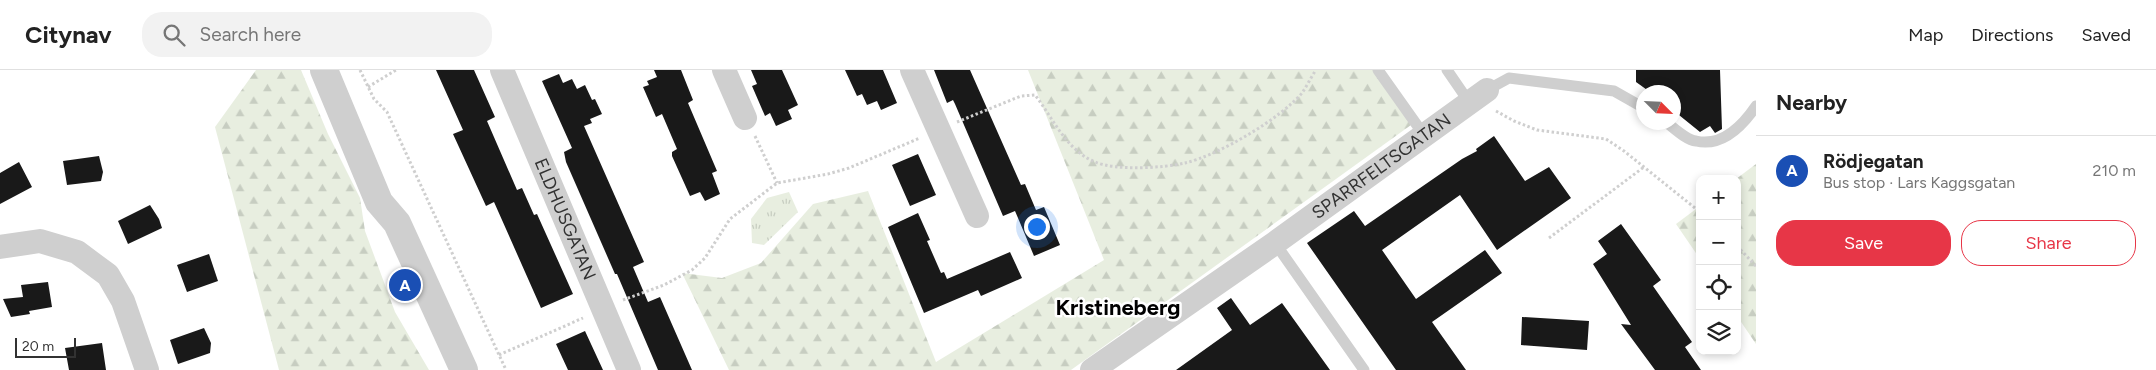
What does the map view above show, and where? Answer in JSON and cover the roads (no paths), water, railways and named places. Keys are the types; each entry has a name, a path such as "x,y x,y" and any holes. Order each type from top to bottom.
{"street":[{"name":"ELDHUSGATAN","path":"502,70 629,370"},
{"path":"724,70 745,118"},
{"path":"912,70 977,216"},
{"path":"330,72 379,202 382,228 406,285 446,370"},
{"name":"SPARRFELTSGATAN","path":"1092,370 1275,243 1478,96"},
{"path":"379,202 397,223 464,370"},
{"path":"0,247 40,241 77,252 108,275 123,301 147,370"}],"lane":[{"path":"1378,70 1424,135"},
{"path":"1448,70 1478,96 1509,78 1614,91 1636,103"},
{"path":"1678,130 1695,142 1725,138 1747,120 1756,106"},
{"path":"1275,243 1364,370"}],"place":[{"name":"Rödjegatan","path":"405,285"}],"district":[{"name":"Kristineberg","path":"1118,307"}]}
